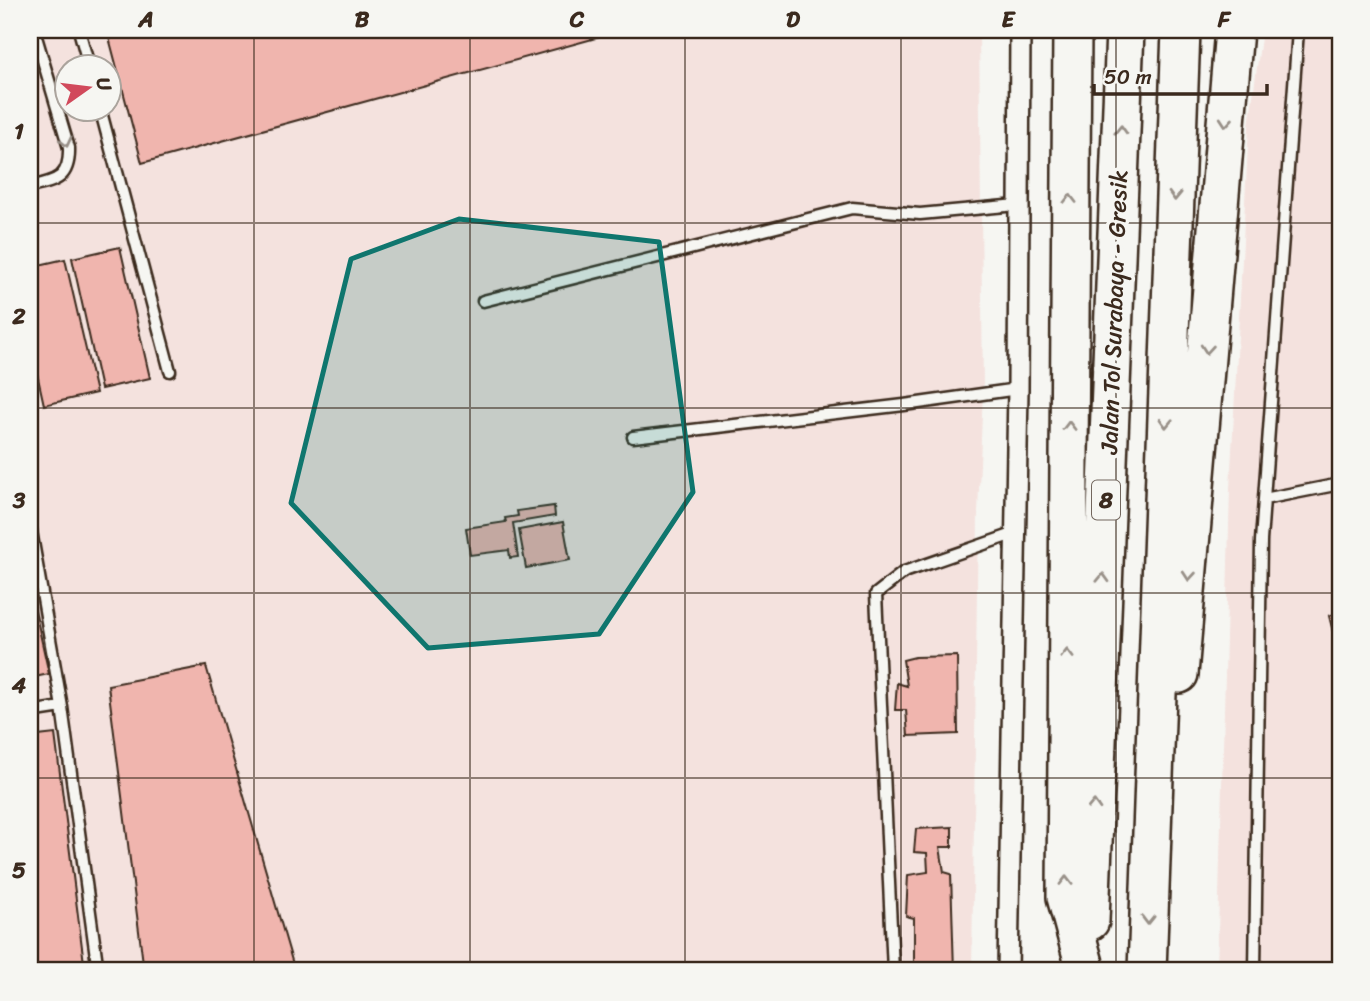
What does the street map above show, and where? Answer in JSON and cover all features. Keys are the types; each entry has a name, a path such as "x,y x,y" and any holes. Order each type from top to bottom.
{"highway":[{"name":"Jalan Tol Surabaya - Gresik","path":"1087,971 1125,30"},
{"path":"1147,971 1181,30"},
{"path":"1150,870 1182,658 1234,30"},
{"path":"1071,33 1066,897 1087,971"}],"street":[{"path":"1008,971 1018,389 1020,30"}],"lane":[{"path":"30,187 54,181 66,172 69,161 69,148 34,30"},
{"path":"79,30 85,52"},
{"path":"1255,971 1261,541 1298,30"},
{"path":"104,122 170,371"},
{"path":"483,301 852,208 920,214 1017,205"},
{"path":"633,438 1018,389"},
{"path":"1264,499 1340,484"},
{"path":"30,525 62,707 98,971"},
{"path":"893,971 876,594 904,572 1016,533"},
{"path":"30,712 62,707"}],"highlighted area":[{"path":"459,219 659,242 693,492 599,634 428,648 291,503 351,259"}],"shaded area":[{"path":"30,30 979,30 983,390 978,513 972,971 30,971"},
{"path":"1262,30 1340,30 1340,971 1217,971 1230,489 1249,126"}],"building":[{"path":"107,30 625,30 142,163 122,87 122,52 113,52"},
{"path":"120,247 150,378 101,389 72,258"},
{"path":"65,259 96,393 44,405 30,342 30,267"},
{"path":"554,506 555,516 513,523 518,557 510,558 509,550 470,555 466,528 506,522 505,518 518,516 517,511"},
{"path":"563,522 570,560 526,568 519,530"},
{"path":"30,588 49,674 30,678"},
{"path":"1340,612 1340,660 1329,616"},
{"path":"957,656 958,734 908,736 906,710 895,710 897,683 907,686 903,660 915,657"},
{"path":"206,666 295,971 144,971 108,685"},
{"path":"1340,711 1340,753 1332,713"},
{"path":"55,734 85,971 30,971 30,737"},
{"path":"952,827 952,847 940,847 944,872 951,874 954,971 914,971 914,918 906,916 908,875 928,872 927,853 914,852 916,829"}]}
